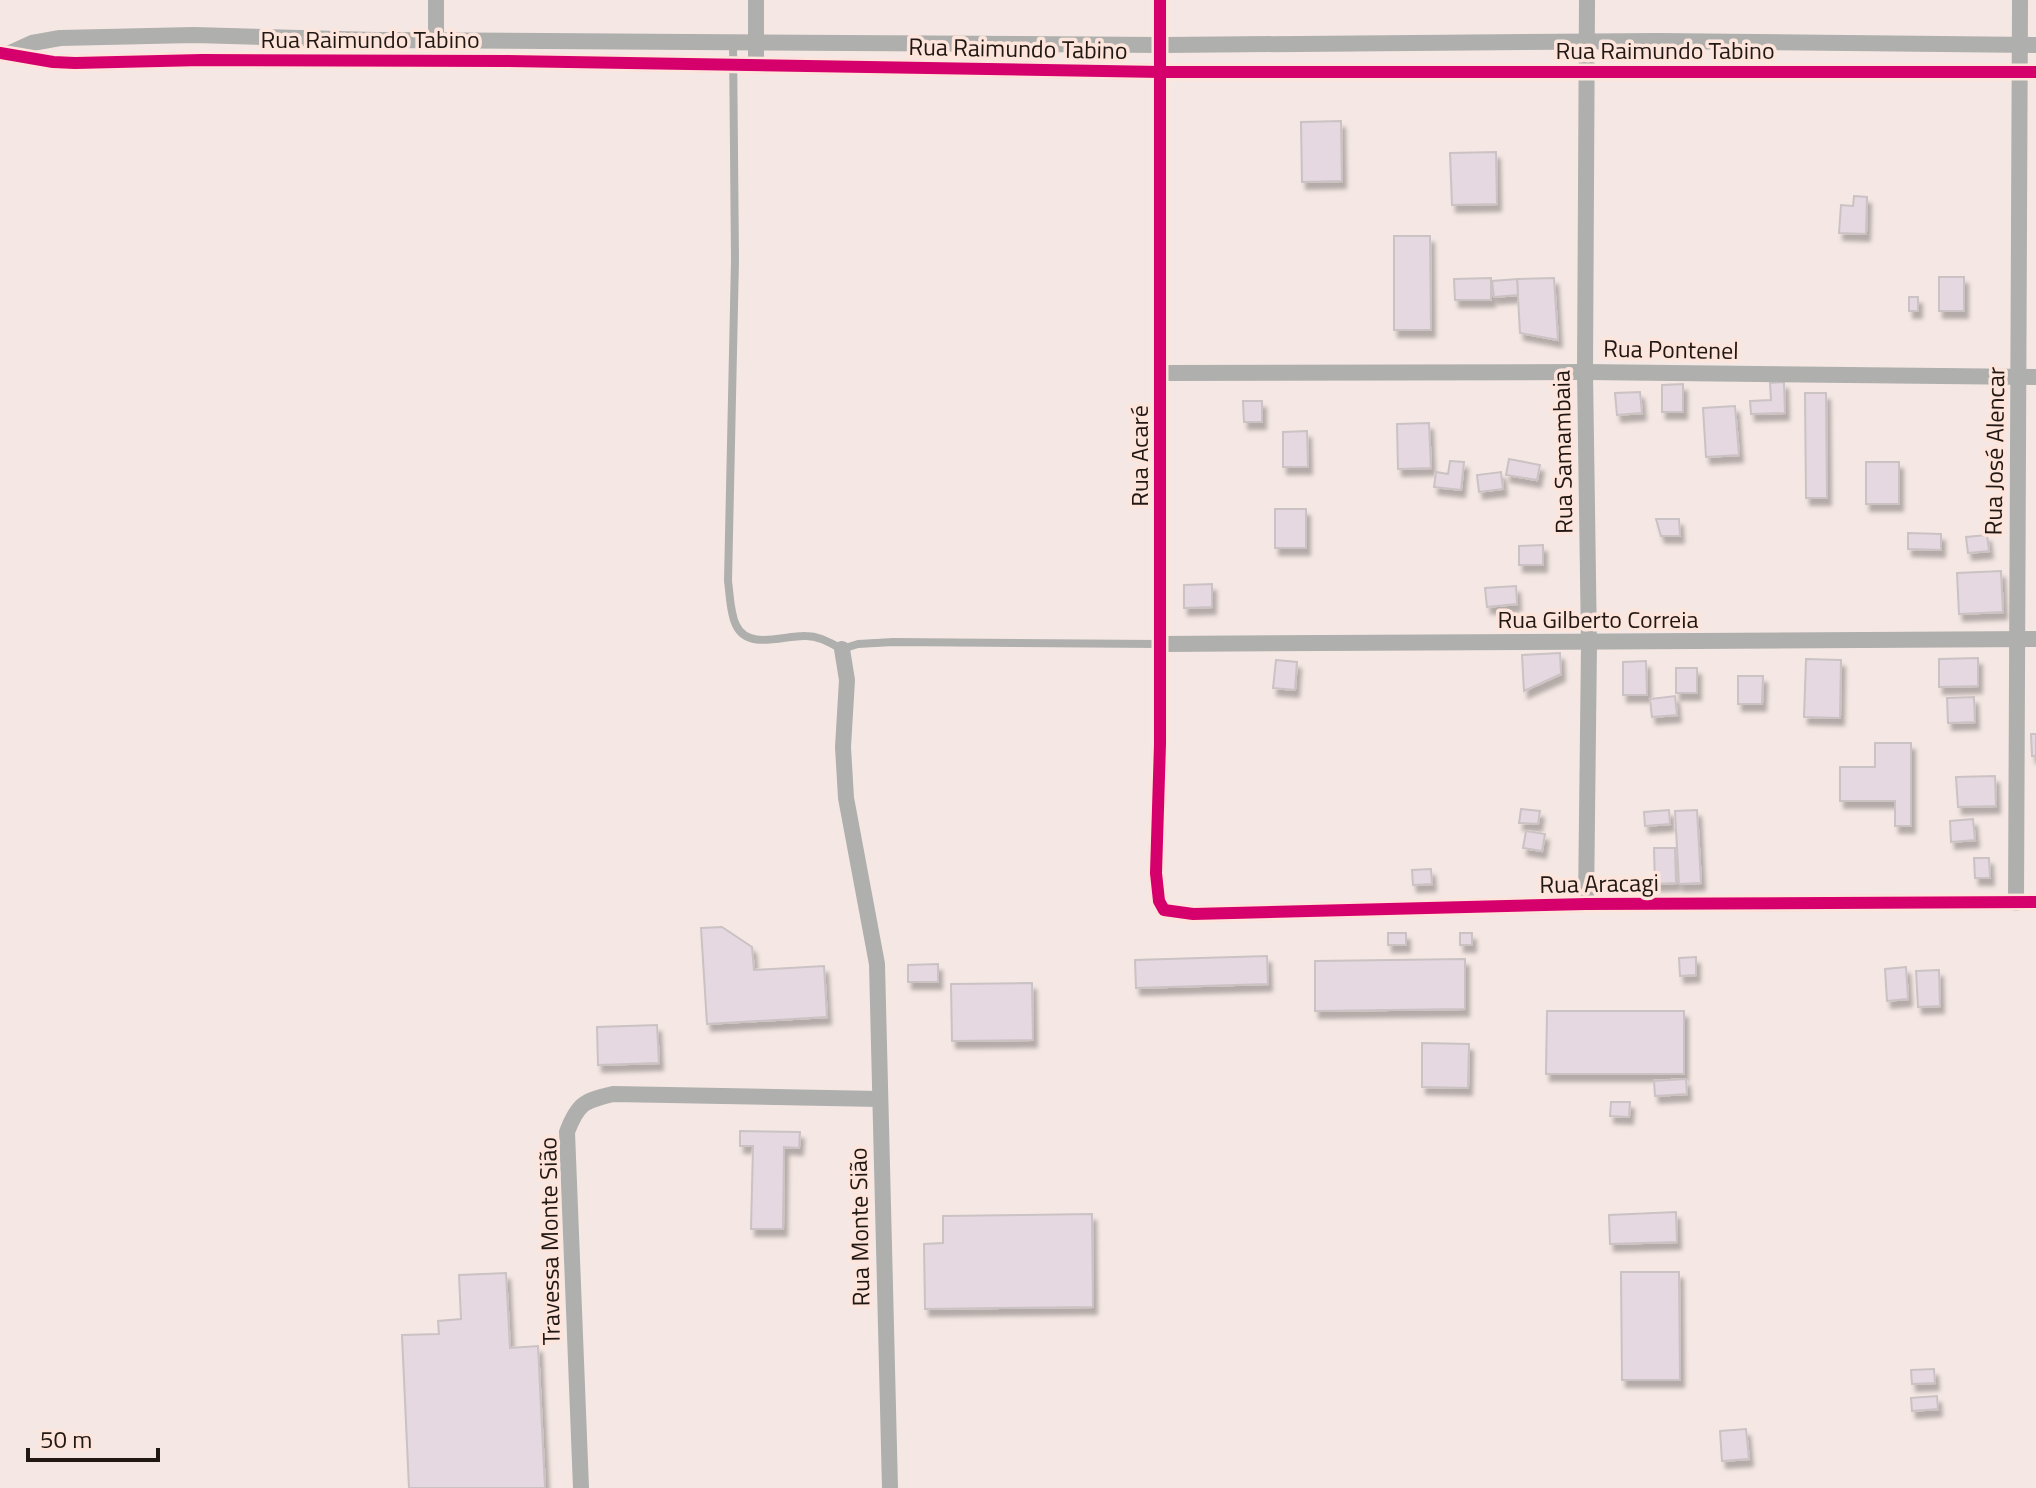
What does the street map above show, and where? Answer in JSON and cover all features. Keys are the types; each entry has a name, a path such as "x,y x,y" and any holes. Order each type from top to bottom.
{"street":[{"path":"436,0 436,40"},
{"path":"756,0 756,64"},
{"name":"Rua Acaré","path":"1160,0 1160,744 1156,873 1159,901 1164,910"},
{"name":"Rua Samambaia","path":"1586,904 1589,644 1585,372 1587,0"},
{"name":"Rua José Alencar","path":"2016,903 2018,377 2028,72 2028,45 2020,0"},
{"name":"Rua Raimundo Tabino","path":"5,53 32,43 60,38 194,35 436,40 1162,45 1658,41 2028,45"},
{"path":"1658,41 1660,71"},
{"name":"Rua Raimundo Tabino","path":"5,53 75,63 202,60 507,61 1161,72 2028,72"},
{"name":"Rua Pontenel","path":"1161,373 1585,372 2036,377"},
{"name":"Rua Gilberto Correia","path":"1160,644 1589,644 2036,639"},
{"name":"Rua Monte Sião","path":"842,649 847,680 843,747 846,798 877,964 890,1488"},
{"name":"Rua Aracagi","path":"1164,910 1208,914 1586,904 2036,902"},
{"name":"Travessa Monte Sião","path":"581,1488 567,1132 578,1108 588,1100 613,1094 880,1099"}],"lane":[{"path":"733,41 735,260 728,581 734,623 743,636 754,640 807,636 821,638 842,649 858,644 893,642 1160,644"}],"building":[{"path":"1341,121 1342,181 1302,182 1301,122"},
{"path":"1496,152 1497,204 1452,205 1450,153"},
{"path":"1854,196 1867,197 1866,234 1839,233 1841,205 1853,206"},
{"path":"1394,236 1430,236 1431,330 1394,330"},
{"path":"1939,277 1964,277 1964,311 1939,311"},
{"path":"1491,278 1491,300 1455,300 1454,279"},
{"path":"1554,278 1558,340 1520,333 1517,279"},
{"path":"1517,279 1518,295 1494,297 1492,281"},
{"path":"1909,297 1918,297 1918,311 1909,311"},
{"path":"1784,382 1785,413 1751,414 1750,401 1771,400 1770,383"},
{"path":"1683,384 1683,412 1662,412 1662,385"},
{"path":"1640,392 1642,413 1617,415 1615,393"},
{"path":"1805,393 1826,393 1827,498 1806,498"},
{"path":"1243,401 1262,401 1262,422 1244,422"},
{"path":"1735,406 1739,455 1706,457 1703,408"},
{"path":"1429,423 1431,468 1398,469 1397,424"},
{"path":"1307,431 1308,467 1283,467 1283,432"},
{"path":"1509,459 1540,465 1537,480 1506,475"},
{"path":"1450,461 1464,462 1461,490 1434,487 1436,472 1448,474"},
{"path":"1866,462 1899,462 1899,504 1866,504"},
{"path":"1501,472 1503,489 1479,492 1477,475"},
{"path":"1275,509 1306,509 1306,548 1275,548"},
{"path":"1656,519 1679,519 1680,536 1661,536"},
{"path":"1908,533 1941,534 1941,550 1908,549"},
{"path":"1987,535 1989,551 1968,553 1966,537"},
{"path":"1543,545 1543,565 1519,565 1519,546"},
{"path":"2001,571 2003,612 1959,614 1957,573"},
{"path":"1212,584 1212,607 1184,608 1184,585"},
{"path":"1516,586 1517,604 1487,607 1485,588"},
{"path":"1560,653 1561,674 1524,691 1522,655"},
{"path":"1978,658 1978,686 1939,687 1939,659"},
{"path":"1806,659 1841,660 1840,718 1804,717"},
{"path":"1276,660 1297,662 1295,690 1273,688"},
{"path":"1646,661 1647,695 1623,695 1623,662"},
{"path":"1676,668 1697,668 1697,693 1676,693"},
{"path":"1738,676 1763,676 1762,704 1738,704"},
{"path":"1675,696 1677,715 1652,717 1650,699"},
{"path":"1974,697 1975,722 1948,723 1947,698"},
{"path":"2031,734 2036,734 2036,756 2032,756"},
{"path":"1875,743 1911,743 1911,826 1895,826 1895,801 1840,801 1840,767 1875,767"},
{"path":"1995,776 1996,806 1958,807 1956,777"},
{"path":"1521,809 1540,811 1538,824 1519,823"},
{"path":"1669,810 1670,824 1645,826 1644,812"},
{"path":"1697,810 1701,883 1679,884 1675,811"},
{"path":"1973,819 1975,840 1951,842 1950,821"},
{"path":"1526,831 1545,834 1542,851 1523,848"},
{"path":"1654,848 1675,848 1676,883 1655,884"},
{"path":"1974,858 1989,858 1990,878 1975,878"},
{"path":"1431,869 1432,884 1413,885 1412,870"},
{"path":"722,927 752,947 754,970 824,966 827,1017 707,1024 701,928"},
{"path":"1388,933 1406,933 1406,945 1388,945"},
{"path":"1460,933 1472,933 1472,945 1460,945"},
{"path":"1267,956 1268,984 1136,988 1135,960"},
{"path":"1696,957 1696,975 1680,976 1679,958"},
{"path":"1465,959 1465,1009 1315,1011 1315,961"},
{"path":"938,964 938,982 908,982 908,965"},
{"path":"1906,967 1908,999 1887,1001 1885,969"},
{"path":"1939,970 1940,1006 1918,1007 1916,971"},
{"path":"1032,983 1033,1040 952,1041 951,984"},
{"path":"1547,1011 1684,1011 1684,1074 1546,1074"},
{"path":"657,1025 659,1063 598,1065 597,1027"},
{"path":"1422,1043 1469,1044 1468,1088 1422,1087"},
{"path":"1686,1079 1687,1094 1655,1096 1654,1081"},
{"path":"1611,1102 1630,1102 1629,1117 1610,1116"},
{"path":"740,1131 800,1132 799,1148 784,1147 783,1229 751,1229 753,1146 740,1146"},
{"path":"1676,1212 1677,1242 1610,1244 1609,1215"},
{"path":"1092,1214 1093,1307 925,1309 924,1244 943,1243 943,1216"},
{"path":"1621,1272 1679,1272 1680,1380 1622,1380"},
{"path":"506,1273 510,1348 538,1346 545,1488 409,1488 402,1335 439,1334 438,1321 461,1319 459,1275"},
{"path":"1934,1369 1935,1383 1912,1384 1911,1370"},
{"path":"1937,1396 1938,1409 1912,1411 1911,1398"},
{"path":"1746,1429 1749,1459 1722,1461 1720,1431"}],"cycle path":[{"path":"1160,0 1160,744 1156,873 1159,901 1164,910 1193,914 1586,904 2036,902"},
{"path":"0,53 75,63 202,60 507,61 1161,72 2036,72"}]}
